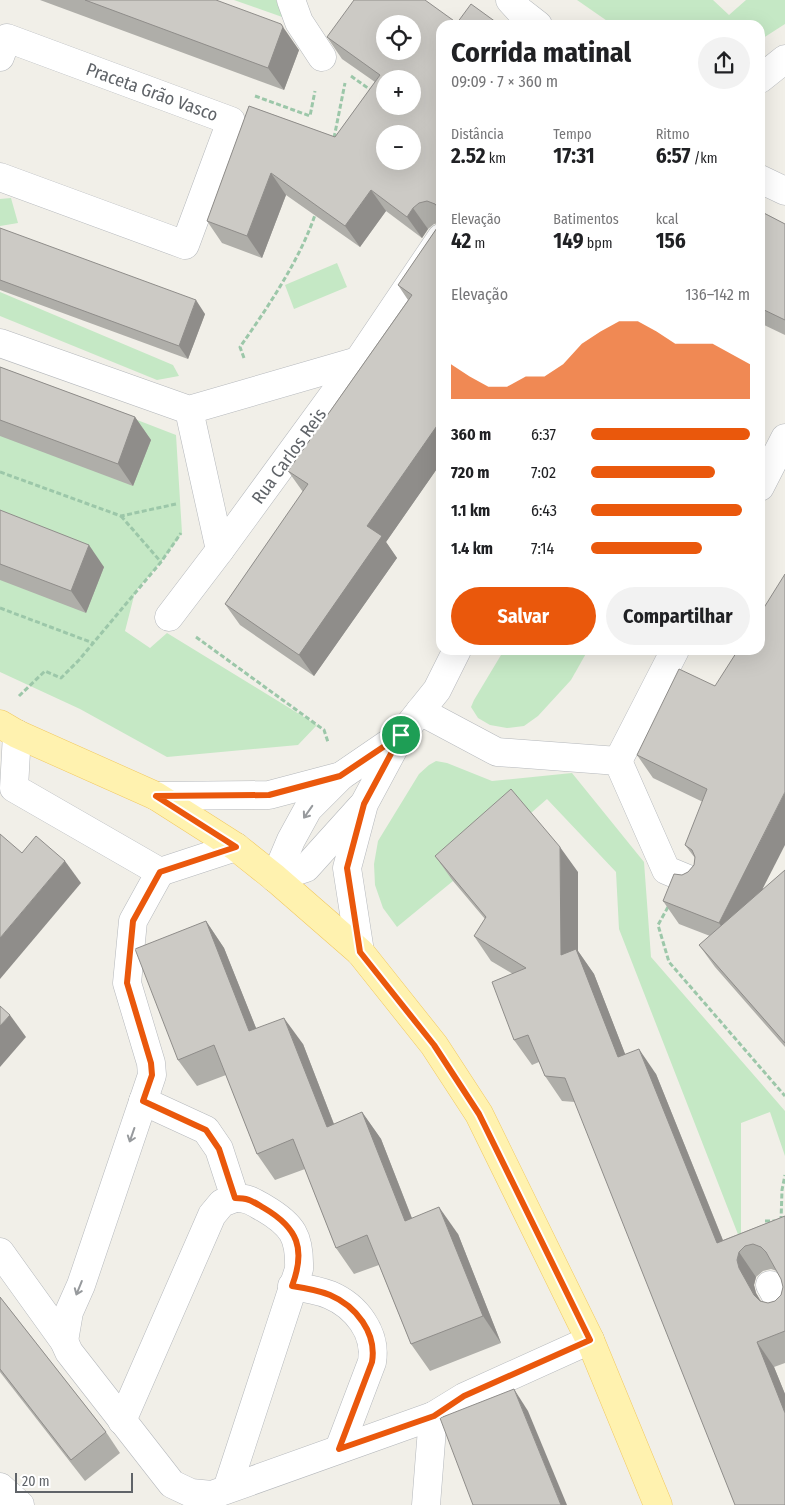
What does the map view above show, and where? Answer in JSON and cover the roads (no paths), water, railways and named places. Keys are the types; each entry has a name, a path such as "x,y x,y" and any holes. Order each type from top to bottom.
{"main road":[{"path":"9,729 156,796 236,847 275,878 360,952 434,1045 479,1114 590,1340 658,1505"}],"street":[{"path":"290,0 299,22 322,57"},
{"path":"510,0 532,20"},
{"name":"Praceta Grão Vasco","path":"0,57 7,38 231,121 185,245 0,177"},
{"path":"765,75 785,59"},
{"path":"765,181 785,191"},
{"name":"Rua Carlos Reis","path":"169,617 358,361 436,245"},
{"path":"0,343 189,410 358,361"},
{"path":"189,410 220,550"},
{"path":"765,477 785,438"},
{"path":"360,952 347,868 364,804 401,735 437,690 454,655"},
{"path":"618,761 672,655"},
{"path":"420,711 497,752 618,761"},
{"path":"9,729 14,788 160,872"},
{"path":"275,878 291,840 308,809 340,776 401,735"},
{"path":"618,761 666,870 689,880"},
{"path":"156,796 269,795 340,776"},
{"path":"275,878 306,868 364,804"},
{"path":"64,1341 69,1312 81,1285 152,1075 151,1063 127,983 133,921 160,872 236,847"},
{"path":"143,1101 206,1130 219,1149 235,1198"},
{"path":"122,1420 212,1215 222,1203 235,1198 246,1198 277,1216 290,1228 296,1240 299,1252 299,1270 292,1286 227,1489"},
{"path":"0,1252 70,1352 172,1484 191,1493 212,1495 434,1416 464,1396 590,1340"},
{"path":"770,1285 785,1312"},
{"path":"292,1286 311,1289 339,1299 360,1318 372,1340 374,1353 372,1362 339,1449"},
{"path":"426,1505 434,1416"},
{"path":"0,1487 20,1505"}]}
